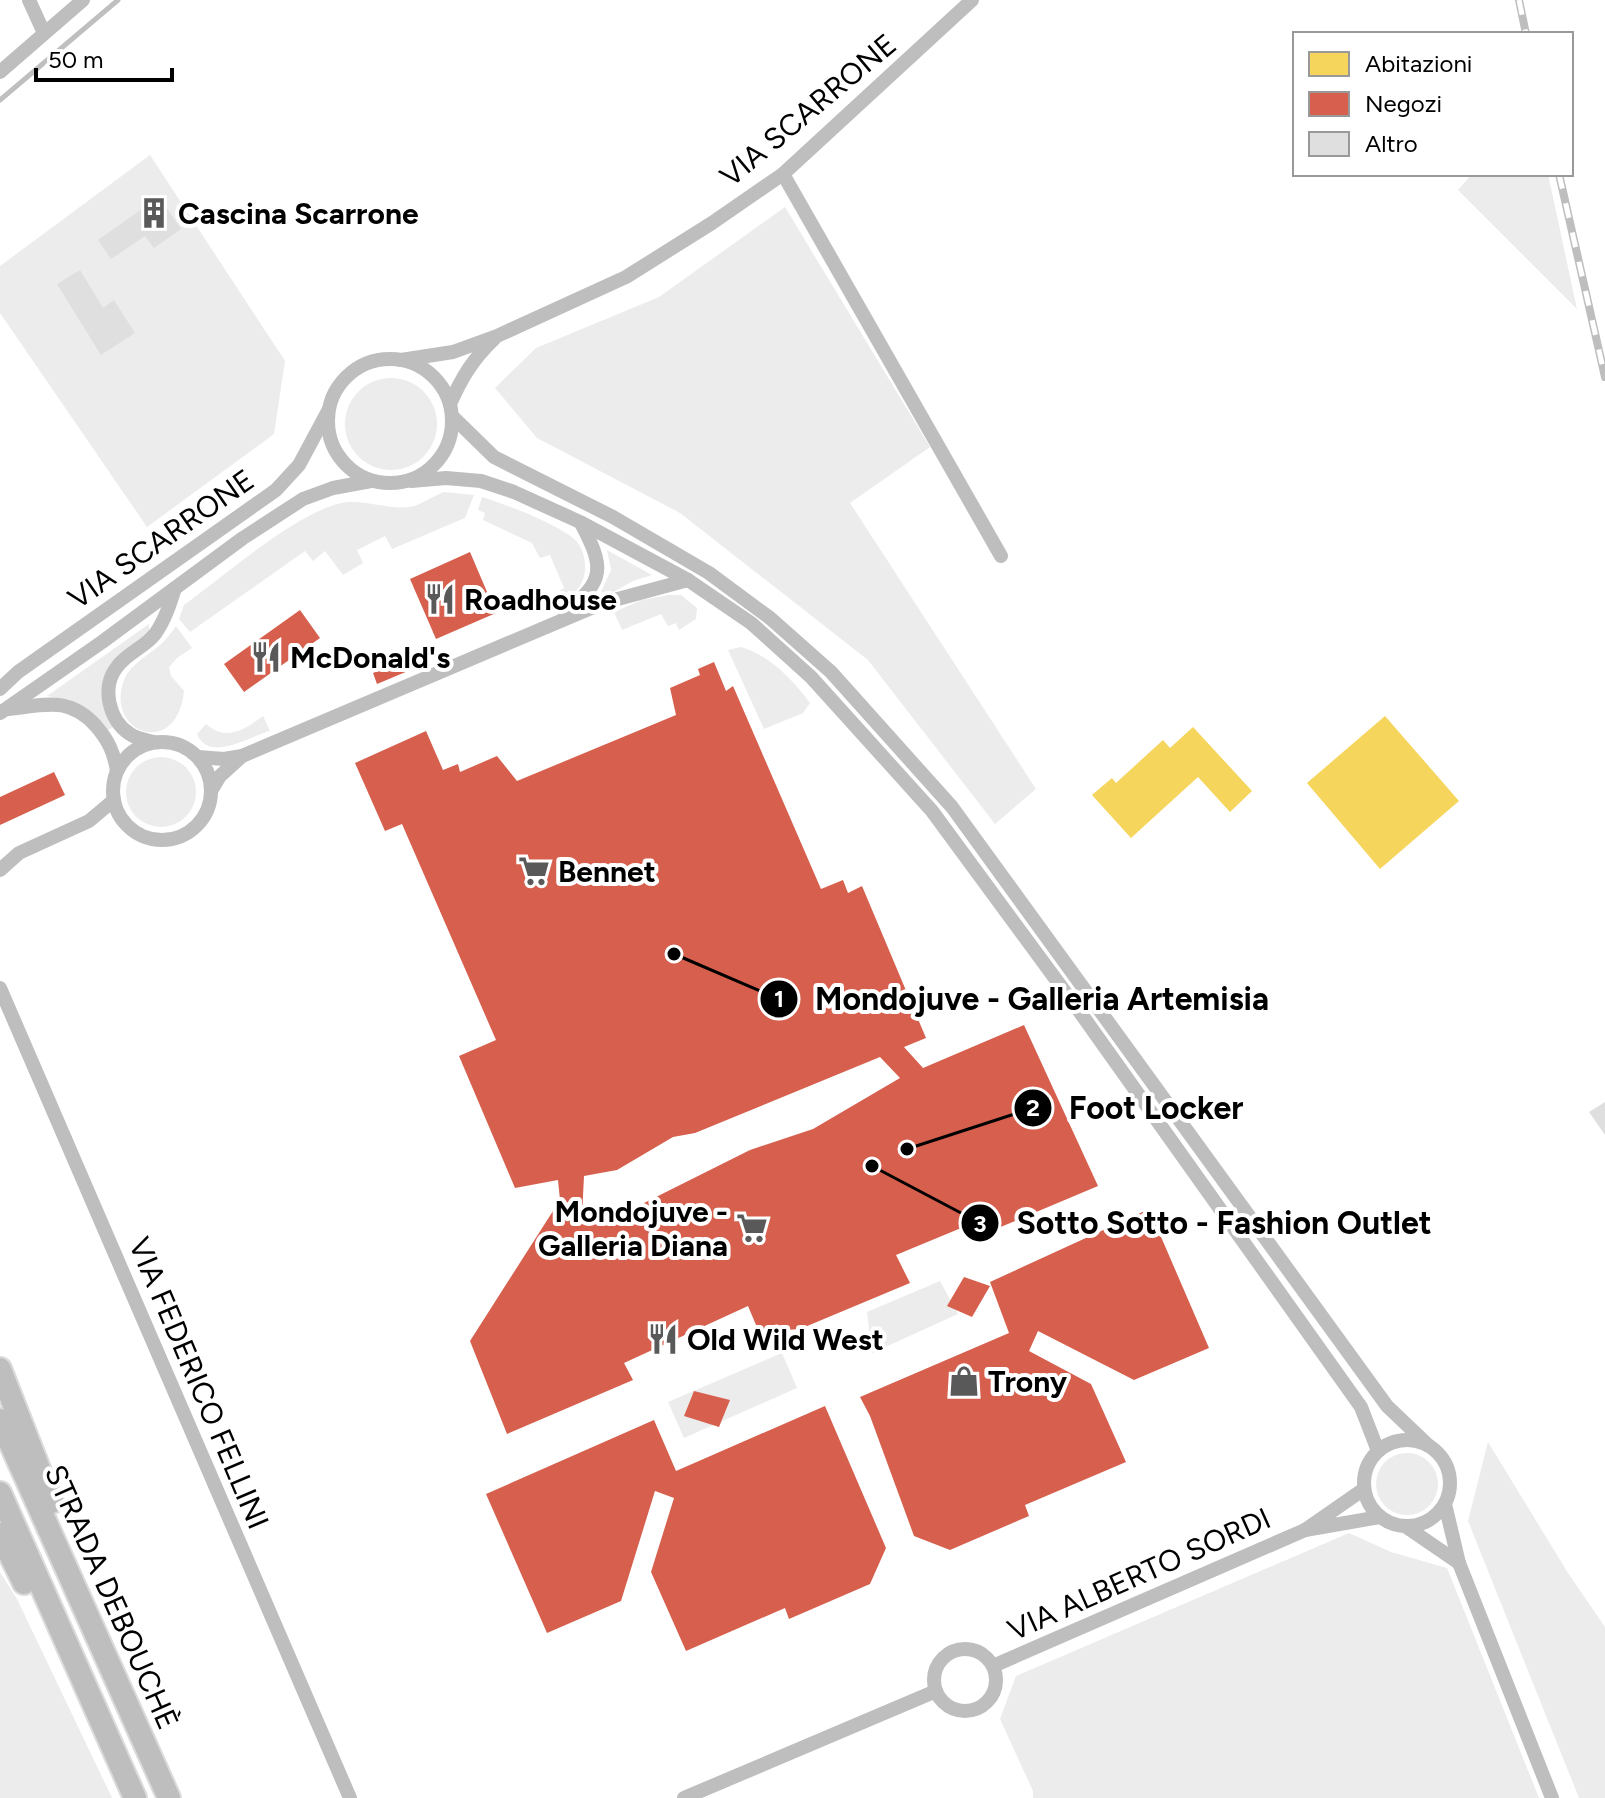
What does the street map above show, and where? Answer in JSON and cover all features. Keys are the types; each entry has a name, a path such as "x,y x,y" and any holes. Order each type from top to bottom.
{"main road":[{"path":"0,1369 53,1506 69,1554 77,1596"},
{"name":"STRADA DEBOUCHÈ","path":"0,1420 169,1798"},
{"name":"STRADA DEBOUCHÈ","path":"0,1493 135,1798"},
{"path":"0,1534 37,1612 93,1707"}],"street":[{"path":"29,0 44,33"},
{"path":"0,72 83,0"},
{"name":"VIA SCARRONE","path":"401,360 453,352 497,336 626,277 712,223 783,174 972,0"},
{"path":"783,174 1001,556"},
{"name":"VIA SCARRONE","path":"452,410 462,376 474,358 497,336"},
{"path":"1378,1451 1361,1407 1082,1015 932,811 811,677 751,623 688,580 580,522 514,492 481,481 446,478 391,484 371,481 348,468 332,446 328,429 328,411 335,392 347,376 363,365 382,359 418,365 443,388 452,410 494,457 613,517 709,573 770,618 831,672 952,807 1387,1406 1439,1454 1446,1465 1450,1491 1445,1504 1426,1522 1405,1526"},
{"path":"411,481 429,471 443,456 451,437 452,410"},
{"name":"VIA SCARRONE","path":"0,686 276,490 299,465 328,411"},
{"name":"VIA SCARRONE","path":"2,711 243,538 303,499 333,488 371,481"},
{"path":"553,623 585,598 594,584 598,567 596,552 580,522"},
{"path":"198,757 224,759 242,756 615,598 688,580"},
{"name":"VIA SCARRONE","path":"154,742 128,734 120,726 109,702 110,682 116,668 153,637 164,620 175,587"},
{"name":"VIA SCARRONE","path":"2,711 54,704 71,707 84,714 106,737 115,755 117,771"},
{"path":"154,742 180,745 198,757 210,779 211,791 206,814 189,832 178,837 151,839 126,824 114,800 113,787 117,771 132,752 154,742"},
{"path":"211,791 220,776 242,756"},
{"path":"0,870 19,853 89,821 114,800"},
{"path":"89,821 126,824"},
{"name":"VIA FEDERICO FELLINI","path":"0,988 350,1798"},
{"path":"1429,1446 1403,1440 1378,1451 1365,1475 1364,1489 1368,1502 1380,1517 1405,1526 1459,1563"},
{"name":"VIA ALBERTO SORDI","path":"993,1666 1305,1530 1364,1489"},
{"path":"1445,1504 1459,1563 1552,1798"},
{"name":"VIA ALBERTO SORDI","path":"1305,1530 1380,1517"},
{"name":"VIA ALBERTO SORDI","path":"958,1649 978,1652 993,1666 996,1686 986,1703 977,1709 957,1711 941,1700 936,1691 934,1681 940,1661 958,1649"},
{"path":"684,1798 936,1691"}],"shaded area":[{"path":"150,155 285,361 274,434 147,527 0,313 0,266"},
{"path":"1470,176 1548,176 1577,309 1458,190"},
{"path":"785,207 930,447 850,503 1036,789 995,824 868,660 680,513 537,438 495,388 536,348 659,297"},
{"path":"391,378 417,386 429,398 437,424 429,450 417,462 391,470 365,462 353,450 345,424 353,398 365,386"},
{"path":"444,492 474,495 465,518 392,549 385,536 357,550 363,563 343,575 325,551 313,561 305,551 190,632 179,619 184,605 279,534 319,511 346,502 410,507"},
{"path":"482,497 542,520 579,544 585,571 580,586 573,594 559,603 555,594 564,588 550,555 540,558 532,543 483,520 485,513 478,510"},
{"path":"607,550 652,575 610,594 601,592 611,570"},
{"path":"681,595 697,608 696,619 679,630 676,623 668,626 661,614 622,630 614,612 642,600"},
{"path":"149,624 149,631 123,652 103,682 105,710 113,727 107,731 81,706 47,696"},
{"path":"176,626 192,648 169,667 171,676 184,691 179,713 169,726 157,732 144,731 132,725 124,714 121,699 124,680 134,665 162,643"},
{"path":"741,647 770,662 796,685 810,703 803,713 764,729 728,650"},
{"path":"263,716 270,731 230,746 210,747 197,734 206,724 221,732 235,732"},
{"path":"161,757 186,767 196,792 186,817 161,827 136,817 126,792 136,767"},
{"path":"940,1281 958,1314 872,1353 867,1312"},
{"path":"782,1353 797,1388 684,1438 668,1402"},
{"path":"1488,1442 1568,1573 1605,1627 1605,1798 1579,1798 1468,1521"},
{"path":"1407,1453 1419,1455 1429,1462 1436,1472 1436,1496 1429,1506 1419,1513 1407,1515 1395,1513 1385,1506 1378,1496 1376,1484 1378,1472 1385,1462 1395,1455"},
{"path":"1349,1533 1391,1552 1447,1568 1539,1798 1033,1798 1033,1791 1000,1719 1016,1676"},
{"path":"0,1572 17,1599 112,1798 0,1798"}],"building: Abitazioni":[{"path":"1385,716 1459,801 1380,869 1307,783"},
{"path":"1193,727 1252,791 1230,812 1198,777 1131,838 1092,795 1112,778 1116,783 1163,740 1170,748"}],"building: Negozi":[{"path":"470,552 496,613 436,639 410,579"},
{"path":"300,610 320,638 244,692 224,664"},
{"path":"404,661 408,671 377,684 373,673"},
{"path":"714,662 726,691 733,686 821,889 843,880 848,893 862,886 926,1038 904,1047 923,1068 1024,1025 1098,1186 984,1234 978,1221 896,1255 910,1283 800,1329 759,1332 748,1306 624,1363 633,1380 507,1434 470,1341 560,1200 558,1180 515,1188 459,1056 496,1040 402,824 385,831 355,763 426,731 443,770 458,764 460,772 497,756 517,781 676,715 670,688 700,675 698,669","holes":["880,1057 900,1078 813,1129 750,1150 640,1205 582,1216 584,1176 617,1170 673,1137 695,1133"]},
{"path":"54,772 65,795 0,825 0,797"},
{"path":"1149,1209 1209,1348 1134,1380 1038,1331 1029,1351 1091,1384 1126,1462 1025,1505 1029,1516 950,1550 914,1536 870,1416 860,1397 1009,1333 990,1282"},
{"path":"964,1277 990,1286 972,1317 947,1306"},
{"path":"694,1391 730,1400 719,1427 684,1416"},
{"path":"825,1406 886,1548 870,1584 789,1619 785,1608 686,1651 651,1572 674,1498 655,1491 621,1601 547,1633 486,1494 654,1420 676,1471"}],"building: Altro":[{"name":"Cascina Scarrone","path":"159,197 181,229 154,248 145,236 111,259 98,240"},
{"path":"80,270 103,308 114,300 135,333 101,355 57,284"},
{"path":"1605,1102 1605,1135 1589,1112"}],"waterway":[{"path":"0,100 118,0"}],"railway":[{"path":"1519,0 1526,32"},
{"path":"1559,176 1605,377"}],"place":[{"name":"Cascina Scarrone","path":"154,213"},
{"name":"Roadhouse","path":"440,599"},
{"name":"McDonald's","path":"266,657"},
{"name":"Bennet","path":"534,871"},
{"name":"Mondojuve - Galleria Artemisia","path":"674,954"},
{"name":"Foot Locker","path":"907,1149"},
{"name":"Sotto Sotto - Fashion Outlet","path":"872,1166"},
{"name":"Mondojuve - Galleria Diana","path":"752,1228"},
{"name":"Old Wild West","path":"663,1339"},
{"name":"Trony","path":"964,1381"}]}
